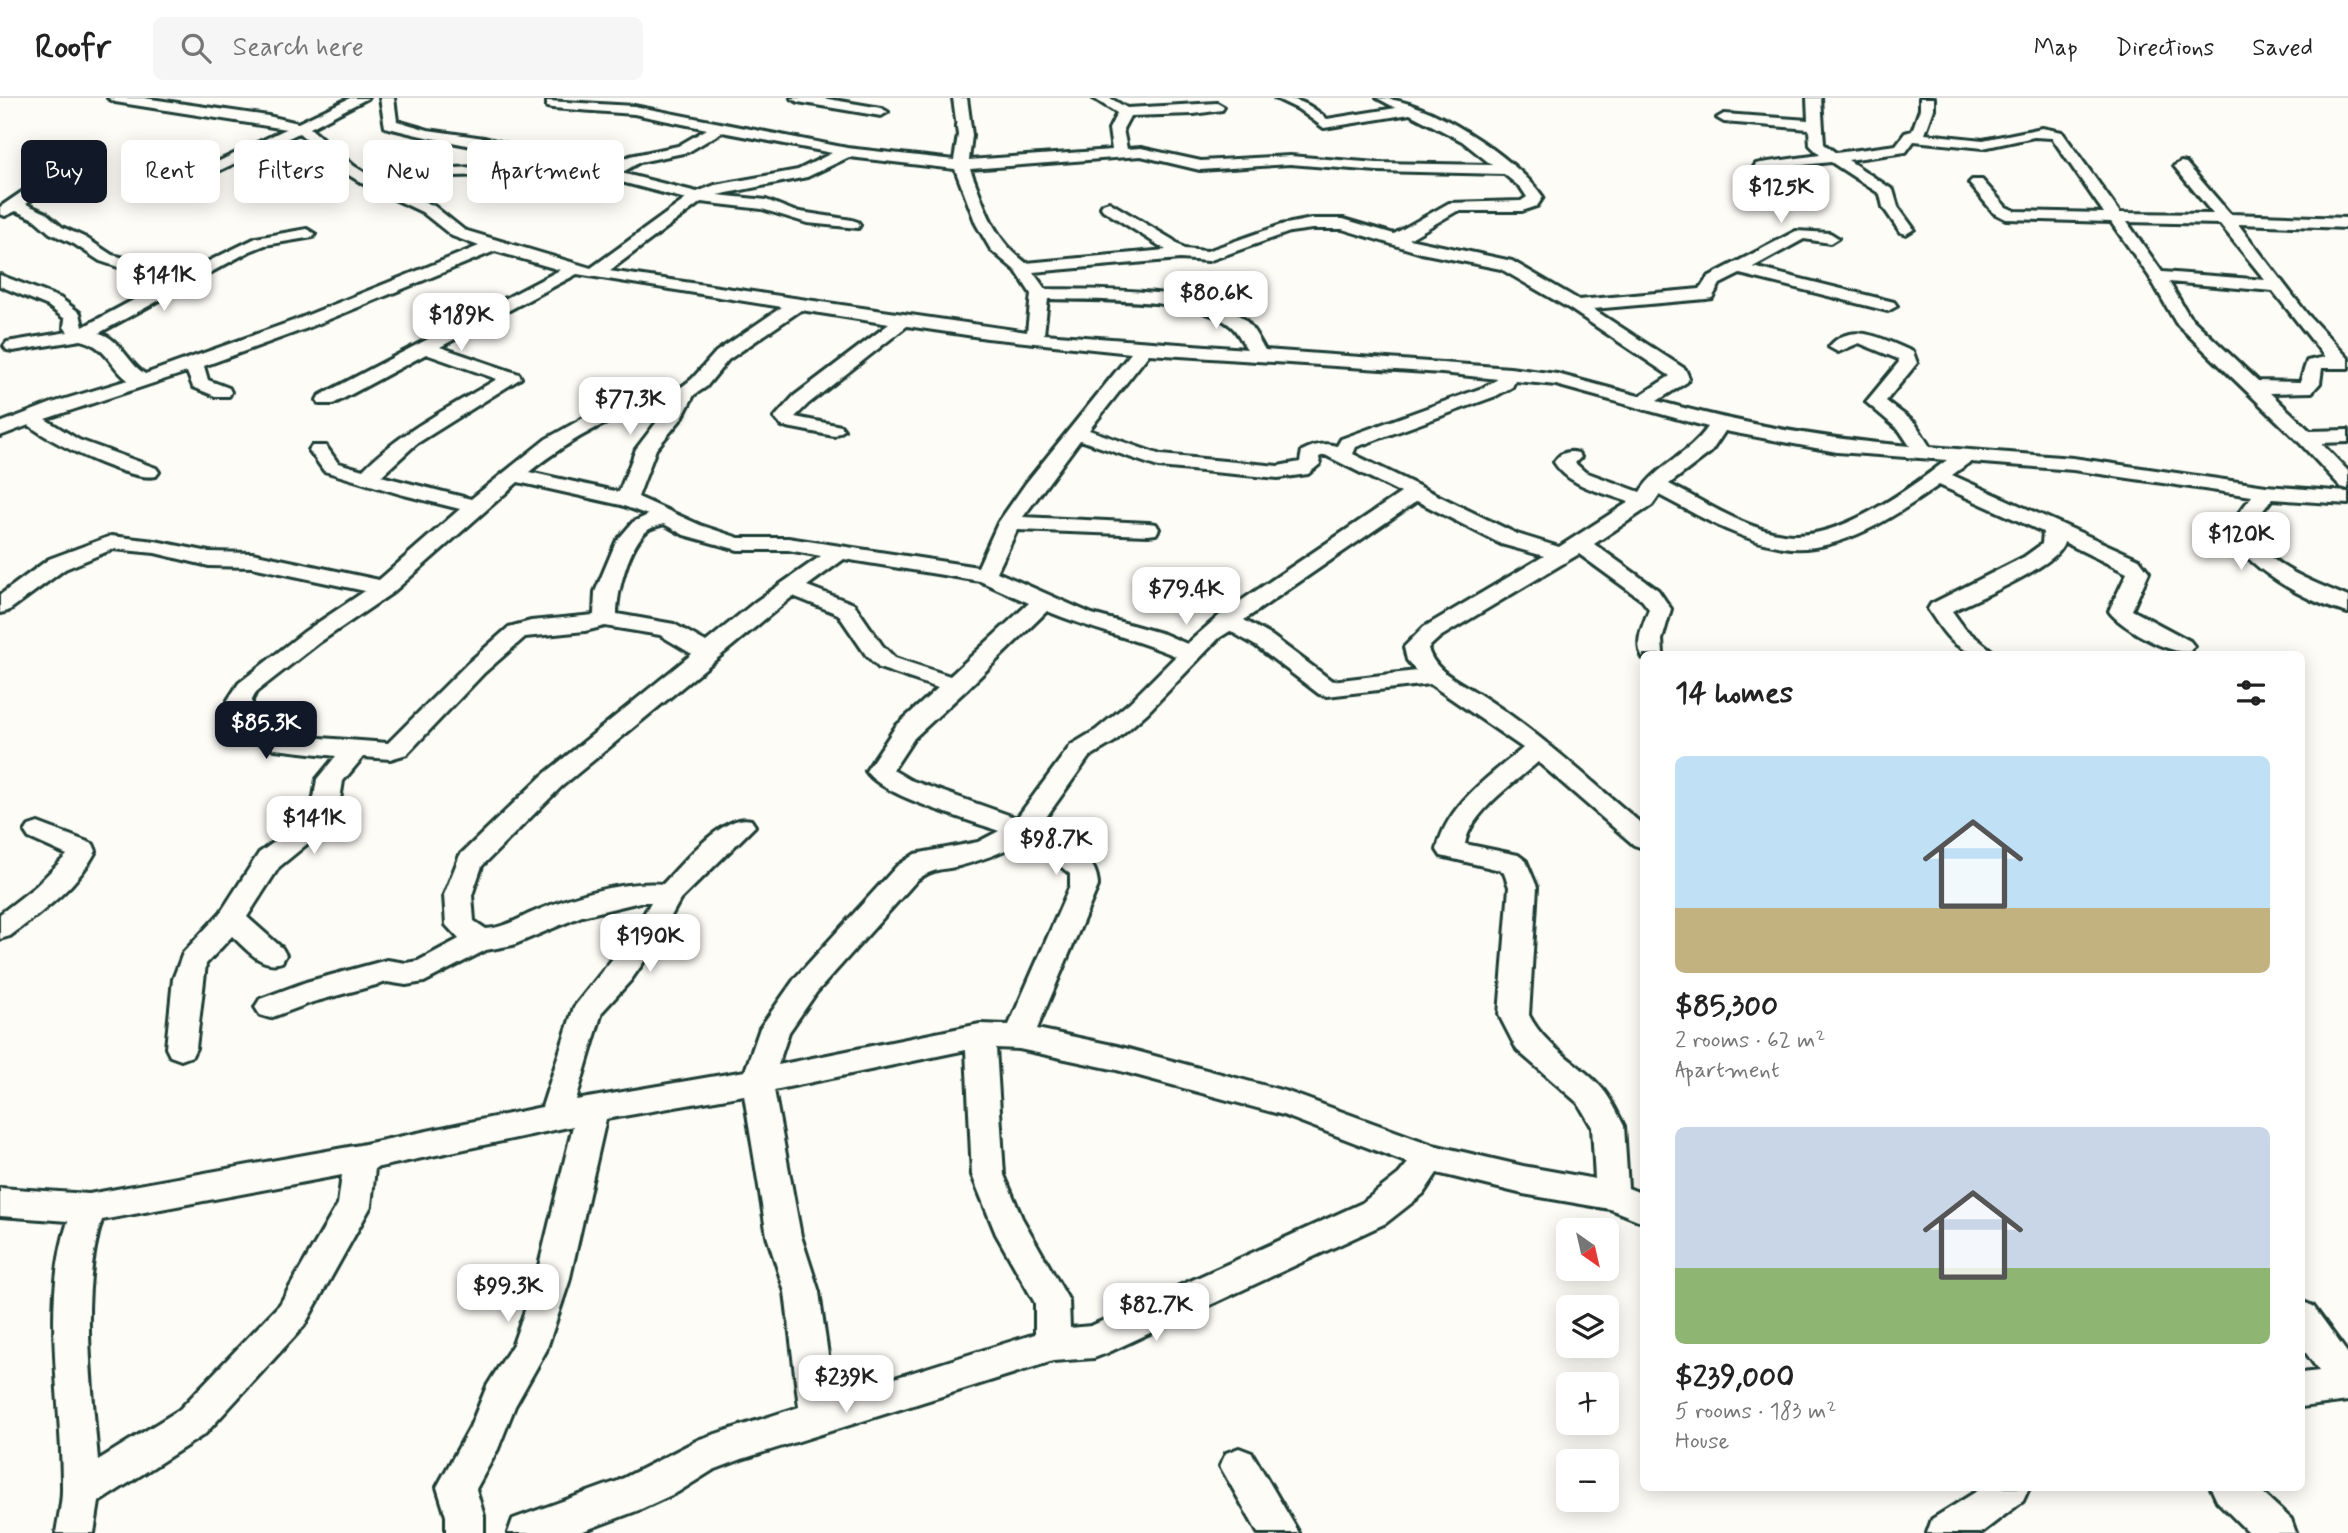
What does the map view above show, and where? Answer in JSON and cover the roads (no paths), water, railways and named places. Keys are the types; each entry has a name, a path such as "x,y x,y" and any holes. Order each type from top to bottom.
{"street":[{"path":"115,98 161,101 302,128 349,169 370,182 428,209 458,233 594,274 902,322 1035,338 1258,353 1557,380 1720,424 1837,446 2073,464 2266,492 2348,498"},
{"path":"220,166 361,98"},
{"path":"387,98 390,124 427,134 470,140"},
{"path":"614,121 656,98"},
{"path":"798,98 881,112"},
{"path":"960,98 965,135 961,165 984,224 999,250 1022,268 1040,294 1035,338"},
{"path":"1100,98 1125,112 1152,109 1201,110 1217,107"},
{"path":"1282,98 1303,106 1324,124 1410,110"},
{"path":"1384,98 1444,124 1467,138 1527,185 1535,197 1532,203 1493,207 1454,206 1394,241"},
{"path":"1814,98 1817,145 1827,155 1859,170 1884,188 1888,193 1887,200 1906,229"},
{"path":"1761,167 1901,149 1910,136 1918,134 1927,109 1927,98"},
{"path":"552,104 634,110 847,152 961,165 1147,153 1200,166 1290,160 1377,167 1508,170"},
{"path":"1120,153 1115,129 1125,112"},
{"path":"1723,118 1815,125"},
{"path":"624,165 635,159 683,149 718,128"},
{"path":"1910,136 1990,144 2040,132 2053,133 2117,218 2182,318 2348,483"},
{"path":"594,274 698,197 715,190 802,174 847,152"},
{"path":"2181,166 2279,286 2301,318 2344,362"},
{"path":"624,178 698,197 766,205 778,210 852,225"},
{"path":"1977,183 2000,210 2012,216 2224,219 2345,227"},
{"path":"0,213 21,201"},
{"path":"16,205 40,216 56,230 80,241 106,258 127,264 143,273 147,284 166,289"},
{"path":"1109,206 1180,254"},
{"path":"1022,268 1180,254 1208,256 1287,228 1312,224 1343,225 1427,250 1506,265 1577,305 1678,373 1680,378 1640,404"},
{"path":"20,341 76,331 123,315 244,248 262,241 307,234"},
{"path":"1577,305 1706,293 1714,281 1741,269 1802,234 1830,238"},
{"path":"1,428 84,398 144,382 299,325 494,246"},
{"path":"1208,256 1230,271"},
{"path":"326,400 428,349 576,268"},
{"path":"1741,269 1888,306"},
{"path":"2157,276 2279,286"},
{"path":"0,280 54,302 74,317 76,331"},
{"path":"1040,294 1124,298 1207,308 1237,322 1258,353"},
{"path":"708,653 666,629 605,619 585,624 531,628 517,632 476,668 398,748 390,751 314,747 252,734 240,727 240,700 247,688 282,659 384,587 475,506 553,443 601,416 643,401 685,393 699,383 722,356 797,305"},
{"path":"834,430 789,422 784,418 801,400 902,322"},
{"path":"76,331 103,341 129,375 144,382"},
{"path":"1838,347 1855,337 1863,338 1907,356 1908,363 1875,402 1908,427 1924,453"},
{"path":"985,575 1009,523 1052,460 1079,433 1145,347"},
{"path":"367,478 390,454 409,440 512,378 428,349"},
{"path":"2252,387 2305,388 2311,383 2313,365 2344,362"},
{"path":"194,363 200,383 222,391"},
{"path":"1342,455 1348,443 1489,392 1505,383 1510,374"},
{"path":"628,500 641,458 651,441 683,404 685,393"},
{"path":"32,418 46,431 66,441 149,472"},
{"path":"1640,837 1554,765 1539,748 1492,713 1434,676 1419,660 1416,648 1432,632 1558,554 1580,544 1650,493 1703,448 1720,424"},
{"path":"1079,433 1158,461 1278,472 1301,470 1310,464 1309,455 1328,449 1509,539 1558,554"},
{"path":"2305,438 2348,436"},
{"path":"319,450 331,467 475,506"},
{"path":"1571,457 1564,462 1569,470 1578,476 1650,493 1785,542 1804,543 1851,528 1939,477 1965,456"},
{"path":"514,475 628,500 692,530 738,544 788,544 985,575 1084,619 1156,639 1191,654"},
{"path":"1939,477 2131,564 2138,572 2120,611 2127,619 2182,646"},
{"path":"2266,492 2239,527 2240,538 2258,560 2348,606"},
{"path":"818,1419 811,1346 802,1292 783,1236 757,1081 775,1028 806,985 907,873 925,861 954,858 987,849 1023,830 1080,751 1105,736 1139,707 1228,620 1415,493"},
{"path":"605,619 606,592 627,542 640,526 664,516"},
{"path":"1009,523 1148,529"},
{"path":"1980,651 1957,634 1938,609 2032,562 2053,546 2054,530"},
{"path":"0,606 57,564 111,542 155,547 209,559 252,560 384,587"},
{"path":"1580,544 1650,595 1660,609 1650,640 1652,651"},
{"path":"481,940 460,925 458,895 470,862 552,781 763,607 841,552"},
{"path":"792,588 846,609 874,650 887,663 957,686"},
{"path":"1019,1037 1084,886 1084,872 1074,860 1023,830 913,790 883,776 879,771 880,765 905,732 957,686 1043,602"},
{"path":"1228,620 1264,640 1327,689 1434,676"},
{"path":"181,1048 188,979 193,960 231,919 269,860 303,834 325,812 330,779 357,748"},
{"path":"1539,748 1466,815 1453,835 1450,850 1508,862 1516,868 1523,887 1514,1015 1528,1042 1589,1094 1608,1126 1612,1196"},
{"path":"555,1117 589,1007 621,972 645,940 669,894 713,848 742,826"},
{"path":"0,929 81,858 83,851 38,832"},
{"path":"270,1007 306,993 387,971 405,974 424,971 481,940 503,937 577,907 640,892 669,894"},
{"path":"231,919 272,955"},
{"path":"0,1202 89,1208 360,1158 593,1109 757,1081 980,1036 1019,1037 1117,1058 1288,1104 1430,1158 1523,1180 1612,1196 1640,1207"},
{"path":"980,1036 988,1174 1008,1224 1052,1301 1054,1345"},
{"path":"465,1533 465,1516 456,1487 485,1437 500,1398 528,1351 552,1282 593,1109"},
{"path":"81,1492 192,1422 292,1315 354,1206 360,1158"},
{"path":"527,1533 625,1497 665,1479 700,1457 742,1441 1054,1345 1094,1342 1374,1213 1411,1184 1430,1158"},
{"path":"75,1533 81,1492 74,1381 73,1284 77,1245 89,1208"},
{"path":"2305,1323 2348,1383 2305,1389"},
{"path":"1239,1466 1280,1533"},
{"path":"1946,1533 1990,1505 2006,1491"},
{"path":"2233,1491 2277,1533"}]}
